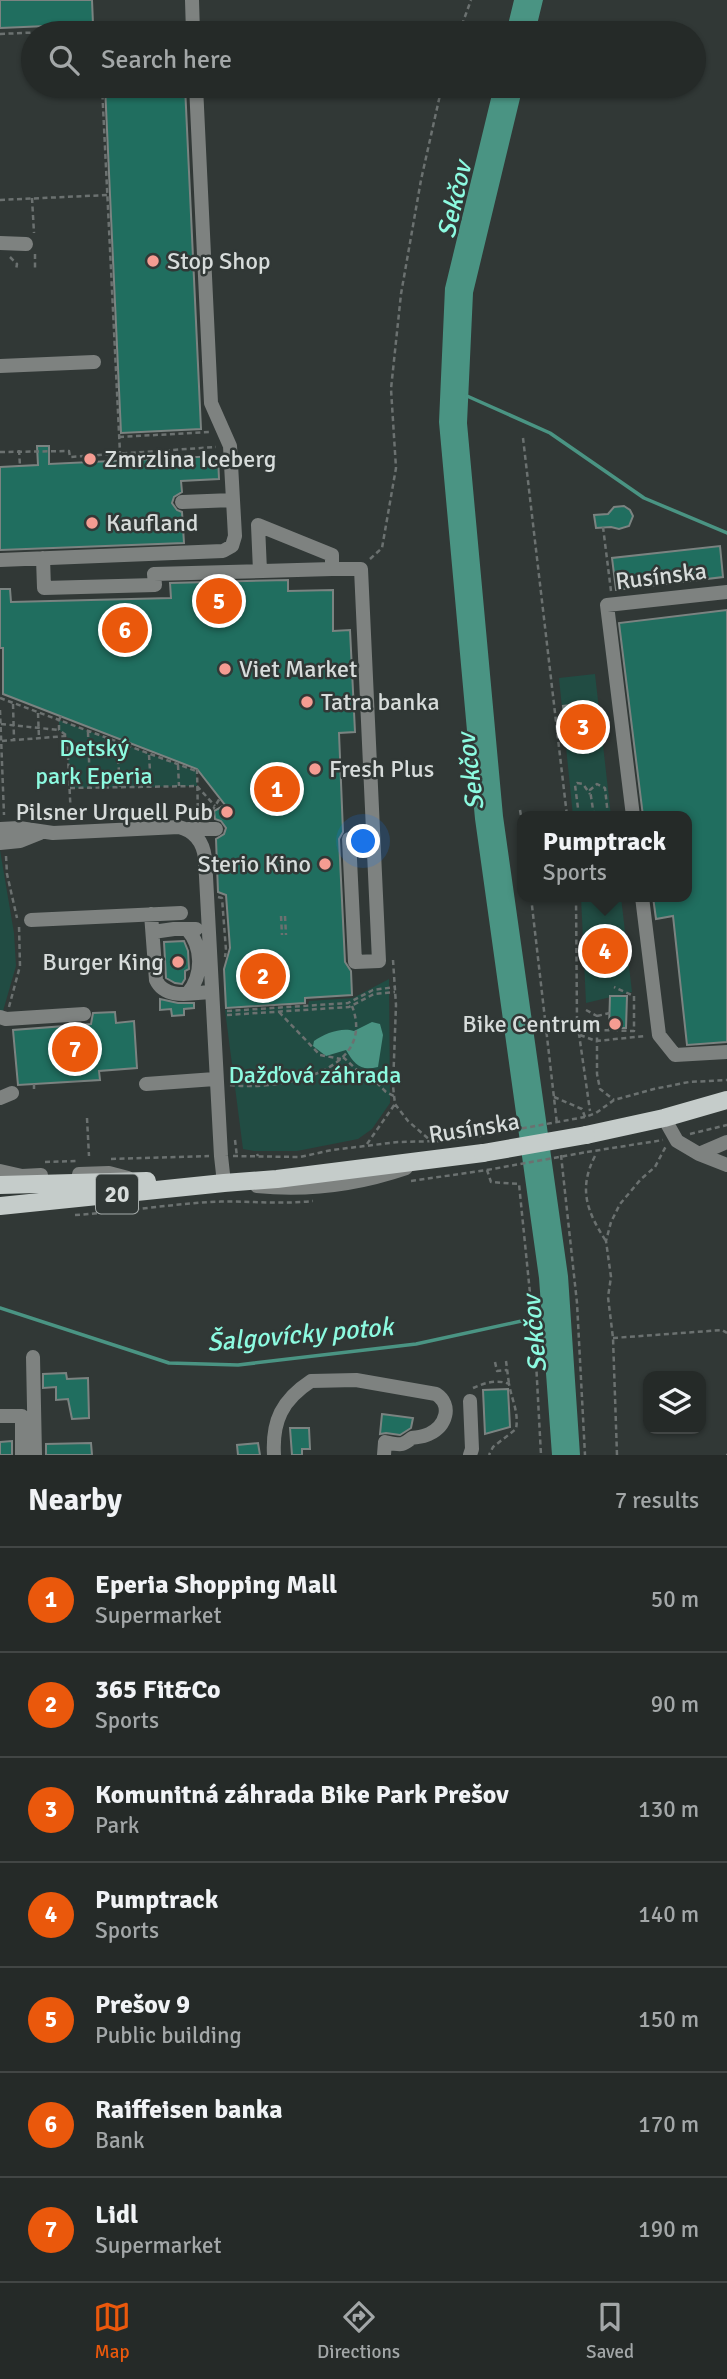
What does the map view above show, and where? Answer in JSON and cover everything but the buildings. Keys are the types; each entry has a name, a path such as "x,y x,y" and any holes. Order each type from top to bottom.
{"main road":[{"name":"Rusínska","path":"0,1185 277,1180 484,1153 586,1135 664,1118 727,1100"},
{"name":"Rusínska","path":"4,1205 224,1182"}],"street":[{"path":"191,0 192,21"},
{"path":"0,560 223,551 232,546 235,536 230,446 211,403 197,98"},
{"path":"2,250 26,244"},
{"path":"0,366 93,362"},
{"path":"182,502 233,500"},
{"path":"260,571 258,525 332,555 332,569"},
{"path":"43,558 44,588 155,584 154,574 361,569 379,961 355,962 349,839 373,838"},
{"name":"Rusínska","path":"632,811 607,605 724,592"},
{"path":"2,825 41,833 179,827 193,824 216,829"},
{"path":"193,824 204,852 224,1182"},
{"path":"3,846 41,833"},
{"path":"643,902 659,1035 675,1055 727,1052"},
{"path":"31,920 181,913"},
{"path":"151,914 157,983 171,994 211,992"},
{"path":"187,929 197,946 199,974 188,993"},
{"path":"153,932 208,929"},
{"path":"3,1018 84,1014"},
{"path":"146,1084 220,1082"},
{"path":"664,1118 677,1141 699,1154 727,1165"},
{"path":"699,1154 727,1142"},
{"path":"0,1171 22,1176 109,1173 139,1181"},
{"path":"33,1357 36,1455"},
{"path":"274,1455 276,1417 311,1381 356,1380 436,1394 444,1402 446,1409 443,1422 433,1432 402,1444 385,1442 384,1455"},
{"path":"470,1395 470,1455"},
{"path":"0,1416 10,1428 13,1441"},
{"path":"0,1416 22,1416 22,1455"}],"path":[{"path":"463,21 471,0"},
{"path":"0,34 21,33"},
{"path":"103,98 120,453"},
{"path":"370,559 382,548 396,468 391,389 401,294 421,180 439,98"},
{"path":"0,200 107,195"},
{"path":"2,250 14,259 16,270"},
{"path":"119,437 223,431"},
{"path":"523,438 566,811"},
{"path":"0,452 69,451 70,457 230,446"},
{"path":"19,450 20,466"},
{"path":"603,527 613,604"},
{"path":"0,698 197,770 193,824"},
{"path":"13,703 14,739"},
{"path":"581,713 620,709"},
{"path":"0,710 2,825"},
{"path":"38,713 39,738"},
{"path":"59,730 60,718"},
{"path":"1,724 59,730 67,736 70,788 197,786 215,806"},
{"path":"88,731 90,788"},
{"path":"2,741 67,736"},
{"path":"117,742 120,787"},
{"path":"149,754 151,787"},
{"path":"178,765 179,786"},
{"path":"578,811 575,785 583,784 591,797"},
{"path":"593,811 590,790 594,785 600,784 605,788 607,811"},
{"path":"212,811 220,798"},
{"path":"3,846 20,930 20,966 3,1018"},
{"path":"215,896 222,898 226,950 230,949"},
{"path":"532,902 558,1132"},
{"path":"576,902 576,1020 590,1111"},
{"path":"602,902 603,908"},
{"path":"283,916 284,935"},
{"path":"614,987 634,996 634,1037"},
{"path":"373,990 395,990 374,994 352,1006 279,1012 220,1013 348,1003 373,990"},
{"path":"220,1082 250,1087 277,1085 323,1071 342,1058 356,1031 356,1017 352,1006"},
{"path":"586,1010 597,1016 610,1013"},
{"path":"279,1012 320,1055 342,1058 394,1096"},
{"path":"597,1016 597,1074 600,1089 614,1100"},
{"path":"596,1030 634,1031"},
{"path":"579,1035 596,1041 659,1035"},
{"path":"586,1135 596,1113 614,1100 689,1082 727,1080"},
{"path":"34,1084 34,1091"},
{"path":"554,1097 582,1109 586,1135"},
{"path":"365,1146 395,1104"},
{"path":"87,1118 89,1156"},
{"path":"687,1135 727,1125"},
{"path":"400,1183 484,1153 586,1135"},
{"path":"223,1158 300,1157 365,1146 484,1153 586,1135 657,1141"},
{"path":"617,1455 613,1338 608,1297 611,1277 606,1241 620,1204 655,1167 667,1143"},
{"path":"559,1144 577,1303 585,1455"},
{"path":"484,1153 491,1182 519,1184 535,1343 541,1455"},
{"path":"595,1156 587,1171 585,1185 591,1218 606,1241"},
{"path":"66,1215 117,1213 211,1202 260,1204 321,1200"},
{"path":"613,1338 722,1330 727,1333"},
{"path":"489,1455 493,1447 516,1430 517,1407 512,1400 506,1360"},
{"path":"495,1362 497,1371 507,1370"},
{"path":"470,1395 491,1382 509,1384"}],"green space":[{"path":"595,674 610,811 572,811 559,678"},
{"name":"Detský park Eperia","path":"59,720 196,771 197,786 70,788 67,736 59,730"},
{"path":"0,850 14,933 16,966 3,1011 0,1010"},
{"path":"581,902 622,902 632,992 586,1003"},
{"name":"Dažďová záhrada","path":"389,979 390,1103 372,1129 358,1139 297,1151 243,1149 225,1010 308,1005 309,1001 353,998"}],"water":[{"path":"514,0 543,0 538,21 509,21"},
{"name":"Sekčov","path":"491,98 520,98 473,293 467,423 503,816 568,1276 580,1455 552,1455 539,1278 475,819 439,422 445,288"},
{"path":"372,1022 380,1024 383,1035 378,1067 359,1066 346,1050 326,1056 313,1046 314,1041 328,1033 339,1030 354,1031"}],"waterway":[{"path":"467,396 550,433 644,498 727,533"},
{"name":"Šalgovícky potok","path":"0,1308 169,1363 238,1365 416,1344 526,1320"}],"place":[{"name":"Stop Shop","path":"153,261"},
{"name":"Zmrzlina Iceberg","path":"90,459"},
{"name":"Kaufland","path":"92,523"},
{"name":"Prešov 9","path":"219,601"},
{"name":"Raiffeisen banka","path":"125,630"},
{"name":"Viet Market","path":"225,669"},
{"name":"Tatra banka","path":"307,702"},
{"name":"Komunitná záhrada Bike Park Prešov","path":"583,727"},
{"name":"Fresh Plus","path":"315,769"},
{"name":"Eperia Shopping Mall","path":"277,789"},
{"name":"Pilsner Urquell Pub","path":"227,812"},
{"name":"Sterio Kino","path":"325,864"},
{"name":"Pumptrack","path":"605,951"},
{"name":"Burger King","path":"178,962"},
{"name":"365 Fit&Co","path":"263,976"},
{"name":"Bike Centrum","path":"615,1024"},
{"name":"Lidl","path":"75,1049"}]}
